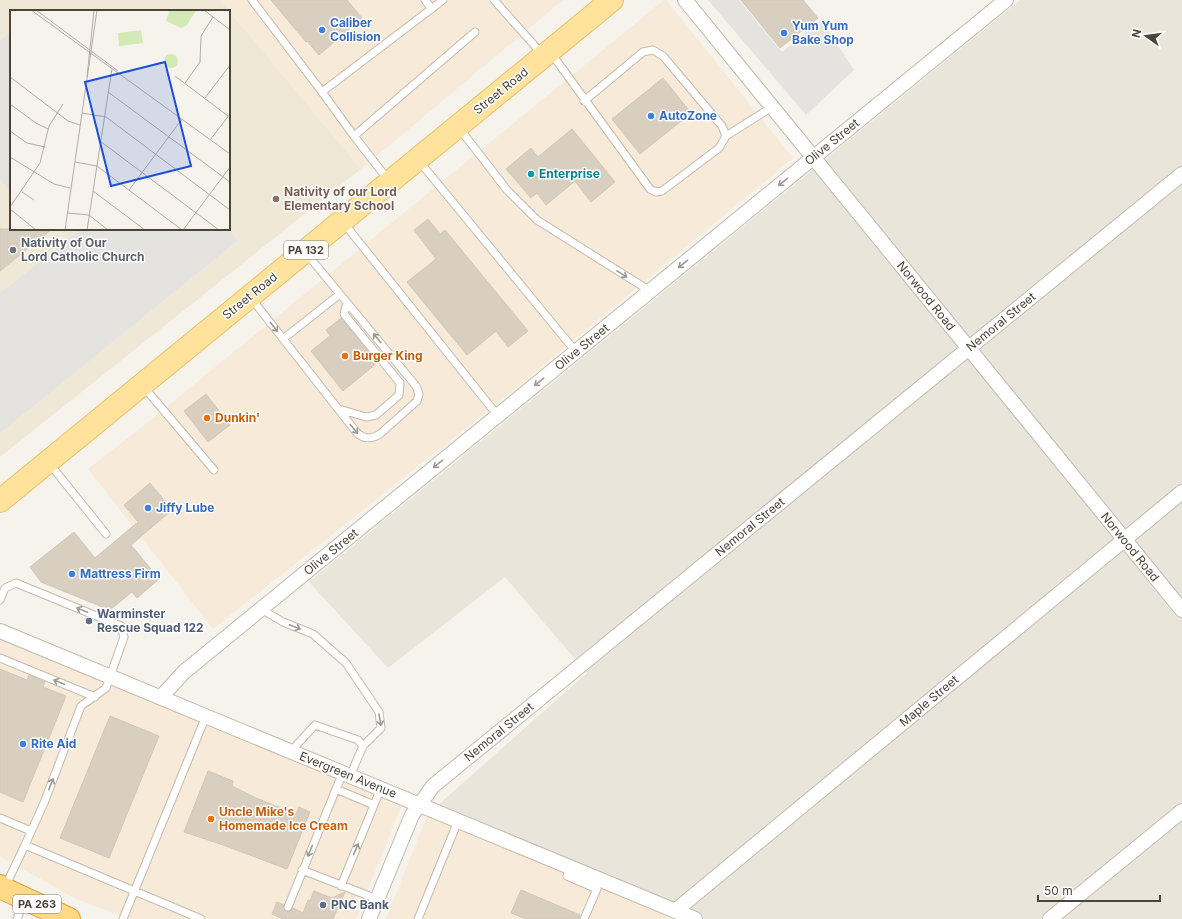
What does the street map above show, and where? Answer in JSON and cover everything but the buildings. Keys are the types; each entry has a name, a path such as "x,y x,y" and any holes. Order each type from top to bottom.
{"highway":[{"name":"PA 263","path":"1,888 69,919"}],"main road":[{"name":"Street Road","path":"0,501 612,0"}],"street":[{"name":"Norwood Road","path":"685,0 1182,610"},
{"name":"Olive Street","path":"161,697 184,672 1006,0"},
{"name":"Nemoral Street","path":"369,919 412,815 433,786 1182,174"},
{"name":"Maple Street","path":"674,915 1182,492"},
{"name":"Evergreen Avenue","path":"0,630 571,867 674,915 695,919"},
{"path":"1050,919 1182,811"}],"lane":[{"path":"252,0 390,182"},
{"path":"425,0 432,9"},
{"path":"322,92 443,0"},
{"path":"494,0 546,54 584,101 650,189 656,192 662,191 719,148 726,136 772,107"},
{"path":"354,136 475,32"},
{"path":"584,101 643,52 653,50 663,56 722,126 726,136"},
{"path":"458,126 507,190 537,220 650,291"},
{"path":"417,159 576,352"},
{"path":"342,221 498,416"},
{"path":"249,296 357,433 362,437 373,438 380,434 417,401 419,394 416,386 411,378 305,252"},
{"path":"283,339 340,294"},
{"path":"339,409 366,416 376,415 399,395 400,383 344,314 348,303"},
{"path":"142,385 214,470"},
{"path":"48,461 106,534"},
{"path":"0,600 5,588 16,583 121,626 124,637 106,688 81,706 36,820 25,845 1,888"},
{"path":"261,609 283,622 313,634 346,663 379,712 382,728 363,746 350,776 342,775 288,906"},
{"path":"0,658 95,697"},
{"path":"123,919 206,716"},
{"path":"291,751 314,725 358,740 363,746"},
{"path":"341,886 381,788"},
{"path":"336,789 374,805"},
{"path":"0,818 31,831"},
{"path":"418,919 458,821"},
{"path":"25,845 201,919"},
{"path":"571,867 567,876 597,889 584,919"},
{"path":"302,870 377,900"},
{"path":"17,919 25,899"}],"shaded area":[{"name":"Nativity of our Lord Elementary School","path":"0,0 220,0 228,10 10,10 10,230 230,230 230,12 361,169 0,457"},
{"path":"220,0 563,0 361,169 230,12 230,10"},
{"path":"664,0 666,0 793,158 509,394 213,629 88,469 147,423"},
{"path":"708,0 739,0 782,52 821,20 854,70 806,115"},
{"path":"1020,0 1182,0 1182,919 686,919 428,814 587,673 505,577 388,668 309,582"},
{"path":"10,33 10,192 0,179 0,41"},
{"path":"80,230 230,230 237,241 0,433 0,293"},
{"path":"0,638 404,799 356,919 129,919 76,899 0,856"},
{"path":"428,814 686,919 386,919"}],"place":[{"name":"Caliber Collision","path":"322,30"},
{"name":"Yum Yum Bake Shop","path":"784,33"},
{"name":"AutoZone","path":"651,116"},
{"name":"Enterprise","path":"531,174"},
{"name":"Nativity of our Lord Elementary School","path":"276,199"},
{"name":"Nativity of Our Lord Catholic Church","path":"13,250"},
{"name":"Burger King","path":"345,356"},
{"name":"Dunkin'","path":"207,418"},
{"name":"Jiffy Lube","path":"148,508"},
{"name":"Mattress Firm","path":"72,574"},
{"name":"Warminster Rescue Squad 122","path":"89,621"},
{"name":"Rite Aid","path":"23,744"},
{"name":"Uncle Mike's Homemade Ice Cream","path":"211,819"},
{"name":"PNC Bank","path":"323,905"}]}
